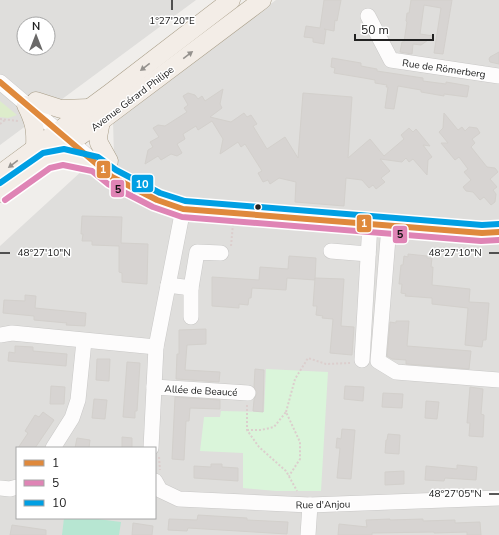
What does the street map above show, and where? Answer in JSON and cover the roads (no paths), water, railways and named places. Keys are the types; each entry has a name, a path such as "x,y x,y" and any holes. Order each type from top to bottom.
{"main road":[{"name":"Avenue Gérard Philipe","path":"95,114 110,93 231,0"},
{"name":"Avenue Gérard Philipe","path":"0,174 41,154 95,114 262,0"},
{"path":"30,172 35,160 55,139 68,134 108,101 110,93"},
{"path":"29,109 61,109 95,114 102,163 41,154 34,120 29,109"},
{"name":"Avenue Gérard Philipe","path":"0,193 30,172 41,154"}],"street":[{"name":"Rue de Römerberg","path":"368,16 391,60 499,76"},
{"path":"0,72 6,76 29,109"},
{"path":"0,82 29,109 68,134 102,163 112,177 157,200 183,209 482,233 499,232"},
{"path":"155,447 154,388 156,347 183,209"},
{"path":"362,360 370,224"},
{"path":"389,226 378,361 396,372 499,380"},
{"path":"331,251 368,254"},
{"path":"191,317 191,288 197,252 221,253"},
{"path":"168,285 191,288"},
{"path":"0,335 12,333 156,347"},
{"path":"53,447 72,418 78,400 84,340"},
{"name":"Allée de Beaucé","path":"154,388 248,392"},
{"name":"Rue d'Anjou","path":"157,477 160,490 179,499 305,501 499,498"},
{"path":"0,488 16,487"},
{"path":"305,501 308,535"}]}
